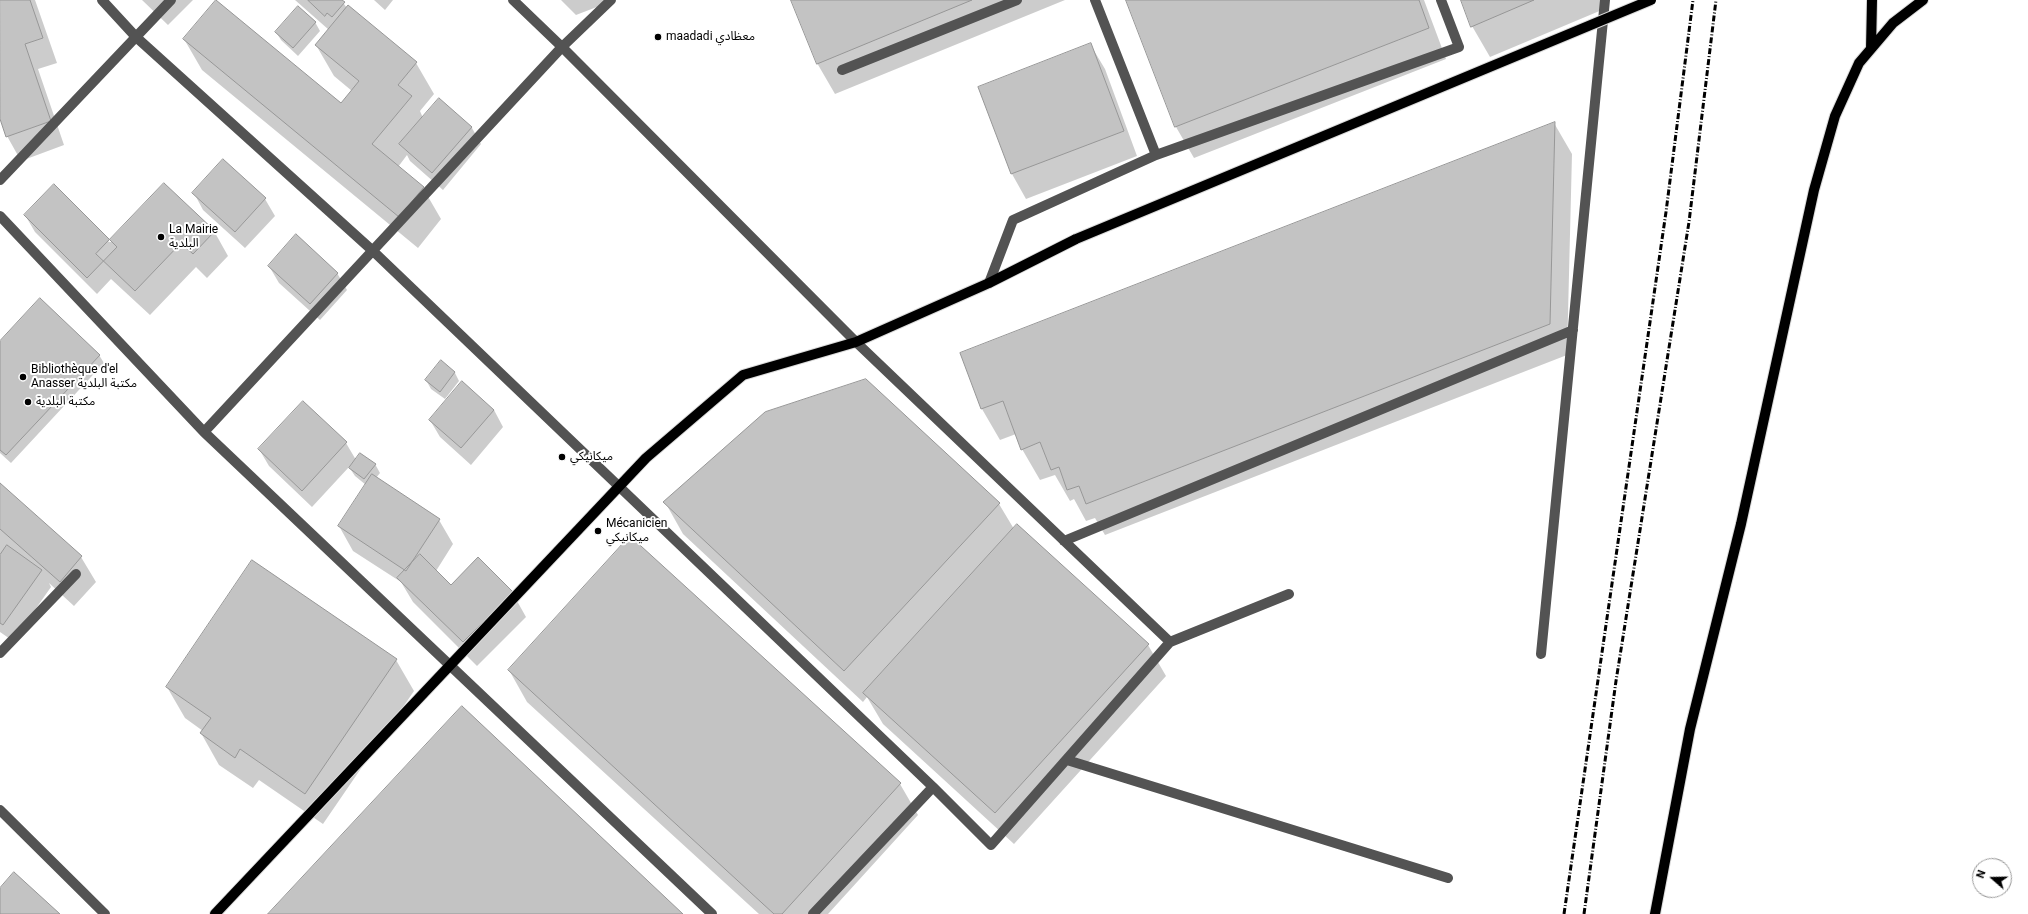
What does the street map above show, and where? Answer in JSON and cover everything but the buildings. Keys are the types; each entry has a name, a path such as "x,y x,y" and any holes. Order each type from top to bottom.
{"main road":[{"path":"215,914 646,458 743,375 856,342 989,283 1076,239 1652,0"},
{"path":"1871,49 1872,0"},
{"path":"1655,914 1690,729 1741,524 1814,190 1835,116 1859,64 1893,24 1922,0"}],"street":[{"path":"102,0 136,37 372,251 933,787 991,845 1170,642 1290,594"},
{"path":"0,180 171,0"},
{"path":"513,0 562,47 856,342 1170,642"},
{"path":"204,432 562,47 610,0"},
{"path":"842,70 1017,0"},
{"path":"1095,0 1156,155"},
{"path":"989,283 1013,220 1156,155 1459,47 1441,0"},
{"path":"1541,654 1605,0"},
{"path":"0,216 204,432 712,914"},
{"path":"1064,541 1573,330"},
{"path":"0,653 76,574"},
{"path":"1067,760 1448,878"},
{"path":"813,914 933,787"},
{"path":"0,810 105,914"}],"railway":[{"path":"1564,914 1666,212 1693,0"},
{"path":"1584,914 1616,681 1689,222 1716,0"}],"place":[{"name":"maadadi معظادي","path":"658,37"},
{"name":"La Mairie البلدية","path":"161,237"},
{"name":"Bibliothèque d'el Anasser مكتبة البلدية","path":"23,377"},
{"name":"مكتبة البلدية","path":"28,402"},
{"name":"ميكانيكي","path":"562,457"},
{"name":"Mécanicien ميكانيكي","path":"598,531"}]}
